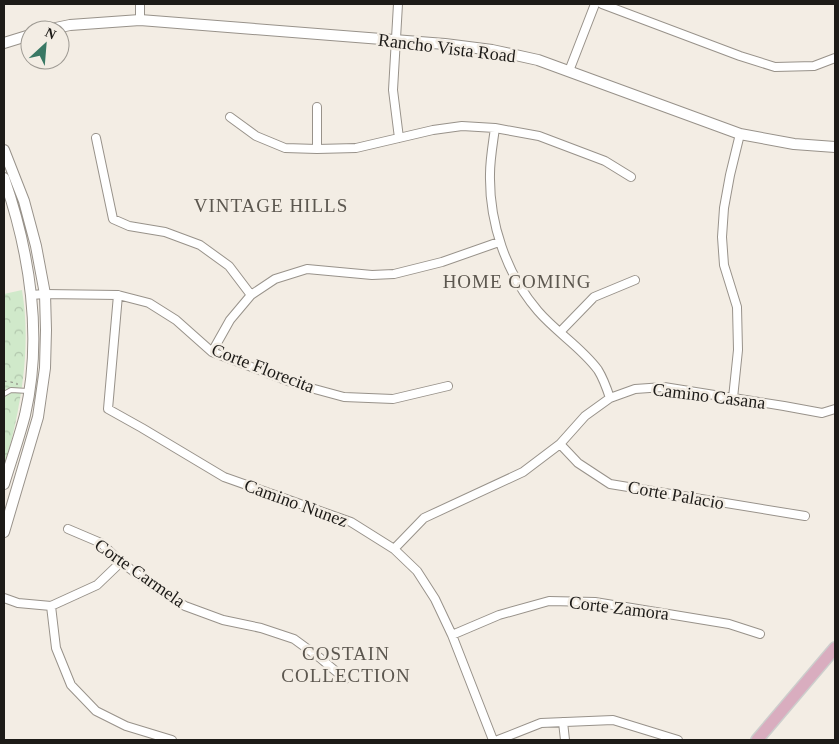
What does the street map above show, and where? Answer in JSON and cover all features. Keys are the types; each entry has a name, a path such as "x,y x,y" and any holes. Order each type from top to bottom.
{"main road":[{"name":"Rancho Vista Road","path":"70,25 140,20 394,40 492,50 538,60 569,70 686,116 740,134 794,144 835,147"},
{"path":"4,43 20,38"},
{"path":"4,150 24,201 36,246 45,294 46,330 38,418 4,532"},
{"path":"4,178 14,208 31,295 33,330 23,391 25,414 4,484"},
{"path":"757,740 835,648"}],"street":[{"path":"140,4 140,20"},
{"path":"398,4 394,40 393,90 399,138"},
{"path":"569,70 595,4"},
{"path":"602,4 740,56 775,67 814,66 835,58"},
{"path":"317,107 317,149"},
{"path":"230,117 256,136 285,148 356,148 462,126 494,128 539,136 606,161 631,177"},
{"path":"494,128 490,173 492,211 500,242 519,284 538,311 581,350 599,372 610,398"},
{"path":"733,398 738,350 737,307 724,265 722,237 724,208 740,134"},
{"path":"96,138 113,219 129,226 165,232 200,245 229,266 251,295"},
{"path":"212,352 230,320 251,295 275,279 307,269 372,275 394,274 442,262 500,242"},
{"path":"560,332 594,297 636,280"},
{"name":"Corte Florecita","path":"31,295 118,295 148,303 176,320 212,352 296,384 344,397 393,399 448,386"},
{"name":"Camino Nunez","path":"118,295 108,409 224,477 351,522 394,549 417,571 435,599 452,635 493,740"},
{"name":"Camino Casana","path":"394,549 424,518 523,472 560,444 585,416 610,398 635,388 664,386 822,414 835,409"},
{"name":"Corte Palacio","path":"560,444 578,463 610,484 805,516"},
{"name":"Corte Carmela","path":"68,528 102,543 121,562 153,586 185,606 223,620 262,628 294,639 345,679"},
{"path":"4,598 18,603 51,606 97,585 121,562"},
{"name":"Corte Zamora","path":"452,635 499,615 549,601 595,602 730,624 760,634"},
{"path":"51,606 56,648 71,684 96,711 126,726 172,740"},
{"path":"498,740 541,723 613,720 678,740"},
{"path":"563,722 565,740"}],"lane":[{"path":"4,394 11,390 23,391"}],"path":[{"path":"4,381 17,383 23,391"}],"green space":[{"path":"22,290 26,335 23,380 15,425 4,469 4,294"}],"district":[{"name":"VINTAGE HILLS","path":"271,205"},
{"name":"HOME COMING","path":"517,281"},
{"name":"COSTAIN COLLECTION","path":"346,664"}]}
